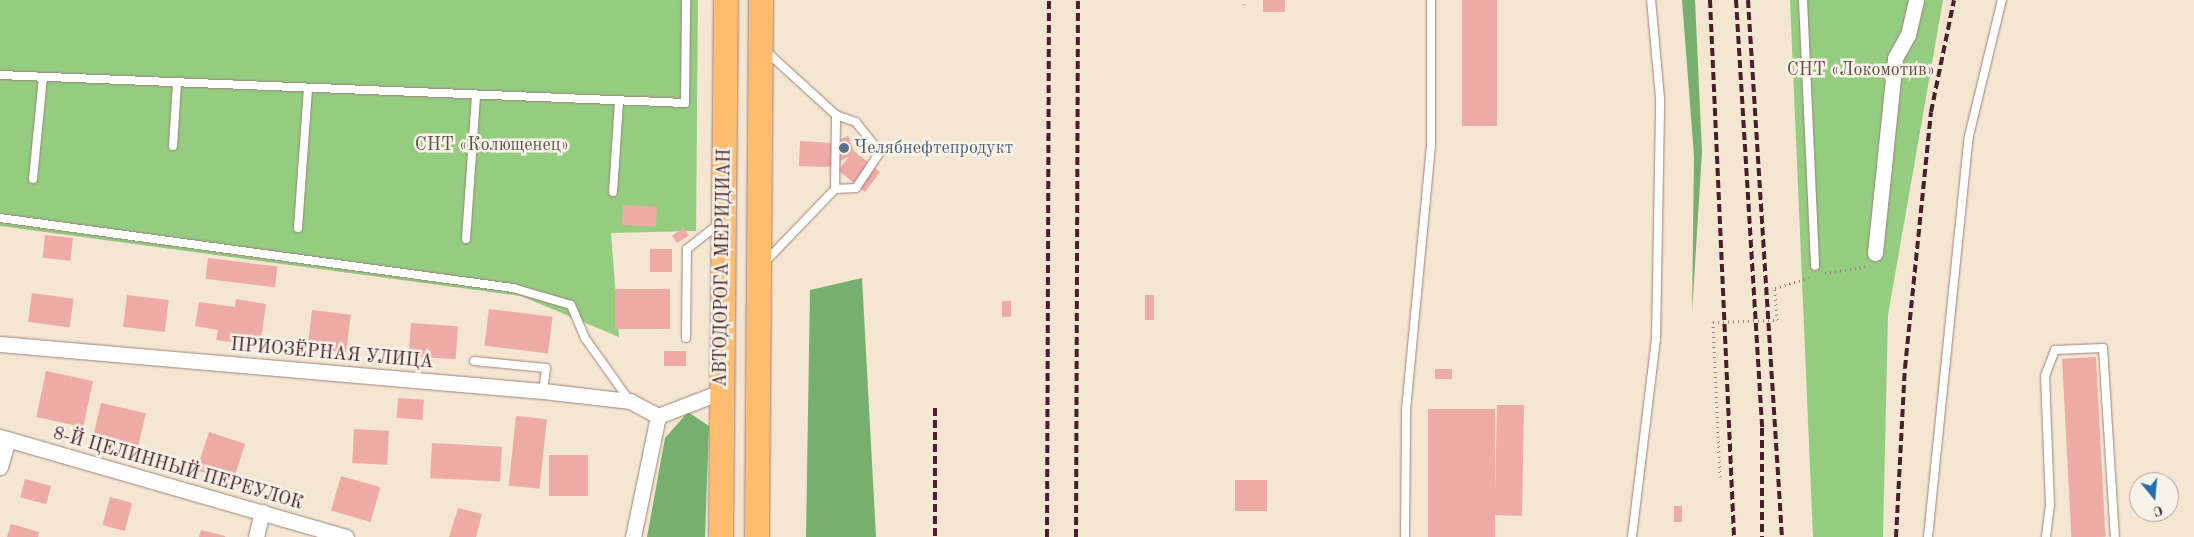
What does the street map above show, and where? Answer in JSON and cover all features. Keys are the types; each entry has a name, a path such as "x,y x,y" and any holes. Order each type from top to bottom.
{"main road":[{"name":"АВТОДОРОГА МЕРИДИАН","path":"720,537 726,0"},
{"name":"АВТОДОРОГА МЕРИДИАН","path":"757,537 756,393 761,0"},
{"path":"721,392 756,393"}],"street":[{"path":"1875,253 1895,58 1908,35 1916,0"},
{"name":"ПРИОЗЁРНАЯ УЛИЦА","path":"0,344 543,391 630,401 658,416"},
{"path":"633,537 658,416 721,392"},
{"path":"0,467 4,438"},
{"name":"8-Й ЦЕЛИННЫЙ ПЕРЕУЛОК","path":"4,438 346,537"},
{"path":"256,537 262,512"}],"lane":[{"path":"0,75 685,103 686,0"},
{"path":"1405,537 1406,410 1431,144 1431,0"},
{"path":"1632,537 1656,339 1660,98 1651,0"},
{"path":"1803,0 1815,266"},
{"path":"1928,537 1969,136 2002,0"},
{"path":"760,46 836,115 856,122 880,152 856,188 835,189"},
{"path":"33,179 43,77"},
{"path":"172,146 178,82"},
{"path":"298,228 308,88"},
{"path":"466,240 476,95"},
{"path":"613,192 619,101"},
{"path":"758,269 835,189 836,115"},
{"path":"0,218 514,288 571,306 585,338 630,401"},
{"path":"686,338 687,249 723,220"},
{"path":"2046,537 2050,505 2045,376 2054,350 2103,348 2116,537"},
{"path":"474,361 546,368 543,391"}],"path":[{"path":"1720,477 1713,322 1776,320 1775,288 1826,272 1877,265 1875,253"}],"green space":[{"name":"СНТ «Колющенец»","path":"0,0 698,0 696,231 611,233 619,337 521,296 0,226"},
{"path":"1682,0 1695,0 1702,152 1692,313 1694,156"},
{"name":"СНТ «Локомотив»","path":"1790,0 1943,0 1888,315 1883,537 1813,537"},
{"path":"862,278 876,537 806,537 810,290"},
{"path":"688,412 709,426 705,537 647,537 665,438"}],"building":[{"path":"1263,0 1285,0 1285,12 1263,12"},
{"path":"1462,0 1497,0 1497,126 1462,126"},
{"path":"848,136 854,151 880,172 865,192 838,170 849,157 839,161 833,146 832,167 799,166 800,141 832,143"},
{"path":"623,205 657,207 656,227 622,225"},
{"path":"684,228 689,236 677,243 672,235"},
{"path":"45,235 73,238 70,261 43,258"},
{"path":"650,249 672,249 672,272 650,272"},
{"path":"208,258 277,267 275,287 205,279"},
{"path":"615,289 670,289 670,329 615,329"},
{"path":"32,293 74,299 70,328 28,322"},
{"path":"127,295 169,300 165,332 123,327"},
{"path":"1145,295 1154,295 1154,320 1145,320"},
{"path":"236,299 266,304 260,346 216,340 218,330 195,326 199,302 235,307"},
{"path":"1002,301 1011,301 1011,317 1002,317"},
{"path":"489,309 553,317 548,354 484,346"},
{"path":"312,310 351,315 346,352 307,348"},
{"path":"411,323 458,326 456,359 409,356"},
{"path":"664,351 686,351 686,366 664,366"},
{"path":"2096,357 2105,537 2071,537 2062,359"},
{"path":"1435,369 1452,369 1452,379 1435,379"},
{"path":"46,371 93,381 83,427 36,417"},
{"path":"398,398 424,400 423,420 397,418"},
{"path":"101,403 146,413 138,448 93,438"},
{"path":"1497,405 1524,405 1522,516 1495,515 1495,537 1428,537 1428,409 1495,409 1495,491"},
{"path":"516,416 547,419 540,489 509,486"},
{"path":"354,429 389,431 387,465 352,463"},
{"path":"209,432 245,444 233,482 197,470"},
{"path":"432,443 502,447 500,482 430,478"},
{"path":"549,455 588,455 588,496 549,496"},
{"path":"341,476 380,487 370,522 331,511"},
{"path":"25,479 51,486 46,504 20,497"},
{"path":"1235,480 1267,480 1267,511 1235,511"},
{"path":"110,497 132,503 125,531 102,525"},
{"path":"1674,506 1682,506 1682,522 1674,522"},
{"path":"458,508 482,514 476,537 449,537"},
{"path":"11,524 39,532 38,537 7,537"},
{"path":"201,530 225,536 225,537 199,537"}],"railway":[{"path":"1047,537 1049,0"},
{"path":"1076,537 1078,0"},
{"path":"1710,0 1734,537"},
{"path":"1736,0 1762,428 1762,537"},
{"path":"1748,0 1782,537"},
{"path":"1896,537 1905,368 1931,112 1954,0"},
{"path":"935,408 935,537"}],"place":[{"name":"Челябнефтепродукт","path":"844,148"}]}
